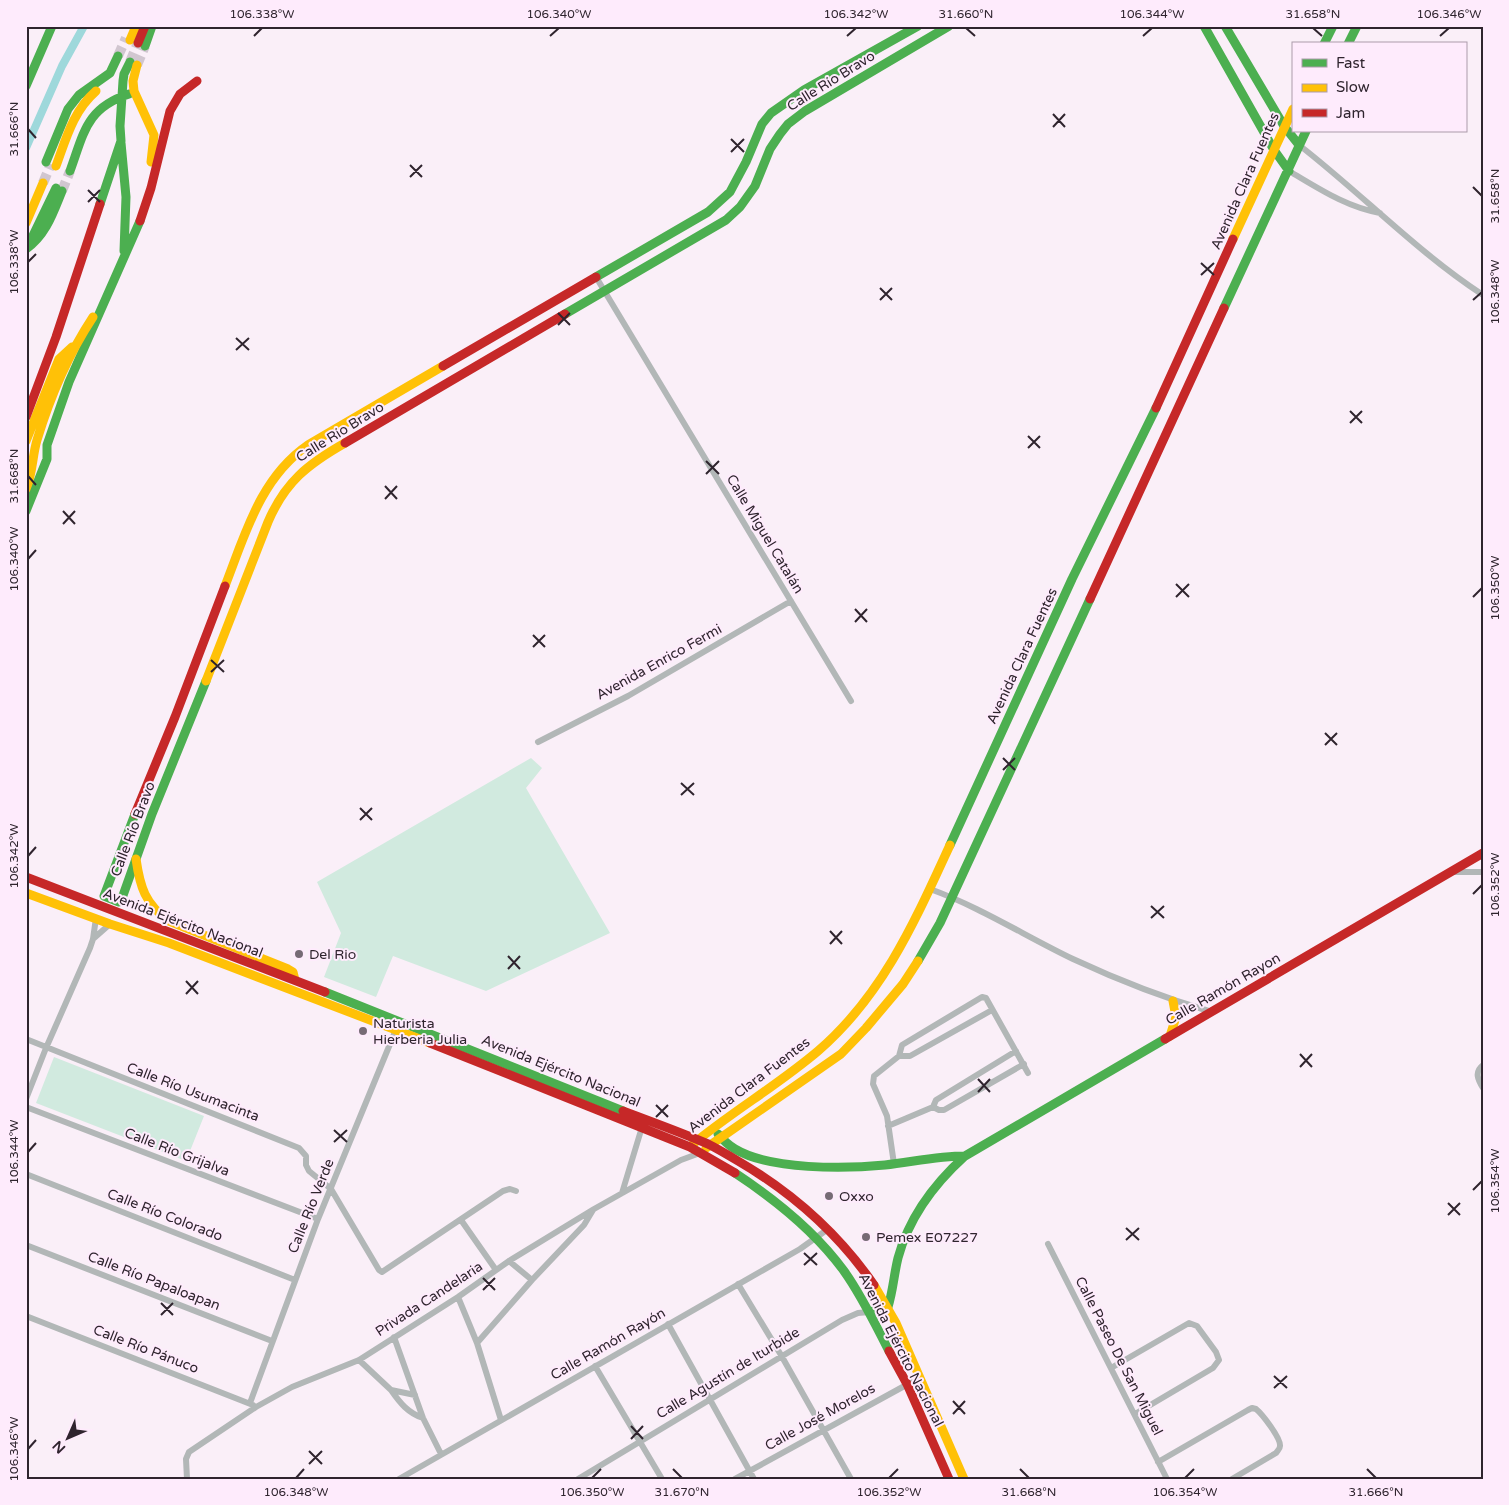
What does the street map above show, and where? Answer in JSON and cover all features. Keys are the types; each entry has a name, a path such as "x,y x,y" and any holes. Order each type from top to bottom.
{"main road":[{"path":"26,86 52,26"},
{"path":"131,26 135,42"},
{"path":"135,42 136,26"},
{"path":"135,42 145,26"},
{"path":"135,42 152,26"},
{"name":"Calle Río Bravo","path":"918,26 804,90 783,104 762,124 735,184 715,207 291,457 268,484 252,515 175,717 120,850 104,896 119,902 121,901 152,814 190,724 268,522 280,496 305,467 733,215 755,186 770,149 788,124 804,111 949,26"},
{"path":"1204,26 1274,150 1289,171"},
{"path":"1225,26 1284,126 1299,145"},
{"path":"1325,42 1333,26"},
{"path":"1349,42 1357,26"},
{"path":"127,60 134,92 154,135 148,180 131,234 131,242"},
{"path":"124,257 127,205 126,175 120,126 124,74 127,60"},
{"path":"58,166 83,97 113,78 127,60"},
{"path":"26,511 47,459 47,445 69,382 135,234 151,188 170,111 180,94 197,81"},
{"path":"58,166 96,112 108,102 134,92"},
{"path":"58,166 84,118 83,97"},
{"path":"58,166 83,97"},
{"name":"Avenida Clara Fuentes","path":"690,1147 814,1056 850,1020 871,994 896,957 930,890 1072,579 1155,410 1292,111"},
{"name":"Avenida Clara Fuentes","path":"700,1152 840,1054 866,1028 903,984 924,952 952,897 1306,132"},
{"path":"26,417 56,337 121,141"},
{"path":"26,206 49,186"},
{"path":"26,222 49,186"},
{"path":"26,237 49,186"},
{"path":"26,249 35,244 42,234 49,186"},
{"path":"26,489 31,478 35,446 44,416 76,343 101,307"},
{"path":"26,441 58,359 56,337"},
{"path":"58,359 76,343"},
{"path":"389,398 403,409"},
{"path":"175,717 190,724"},
{"path":"151,776 166,782"},
{"name":"Calle Ramón Rayon","path":"888,1307 893,1293 898,1257 914,1218 937,1182 965,1156 1483,853"},
{"path":"136,859 138,881 149,904 161,916 168,921 288,969 293,972 295,980"},
{"name":"Avenida Ejército Nacional","path":"26,877 295,980 398,1026 690,1147 756,1187 792,1214 830,1252 845,1272 869,1312 907,1384 949,1479"},
{"name":"Avenida Ejército Nacional","path":"26,893 398,1026 698,1140 710,1145 778,1186 801,1203 828,1229 854,1258 888,1307 906,1344 964,1479"},
{"path":"96,918 102,915 156,933 191,940"},
{"path":"1170,1036 1176,1017 1173,1001"},
{"path":"714,1128 726,1143 738,1152 774,1162 873,1166 950,1155 965,1156"},
{"path":"869,1312 888,1307"}],"street":[{"path":"1299,145 1425,251 1483,295"},
{"path":"1289,171 1334,198 1365,210 1381,213"},
{"name":"Calle Miguel Catalán","path":"596,277 850,701"},
{"name":"Avenida Enrico Fermi","path":"538,742 628,696 791,601"},
{"path":"1450,872 1483,872"},
{"path":"930,890 952,897 1074,959 1173,1001 1212,1012"},
{"path":"26,1100 46,1048 93,939 96,918"},
{"path":"93,939 110,924"},
{"path":"894,1164 887,1116 872,1081 874,1076 899,1056 902,1045 981,997 986,998 1028,1073"},
{"path":"899,1056 910,1056 992,1010"},
{"name":"Calle Río Verde","path":"250,1403 318,1219 398,1026"},
{"name":"Calle Río Usumacinta","path":"26,1040 294,1145 304,1151 309,1171 331,1189"},
{"path":"888,1126 933,1107 936,1100 1016,1051"},
{"path":"933,1107 944,1110 1024,1064"},
{"path":"1483,1065 1477,1073 1483,1088"},
{"name":"Calle Río Grijalva","path":"26,1107 318,1219"},
{"path":"622,1193 642,1127"},
{"name":"Privada Candelaria","path":"681,1160 690,1147"},
{"name":"Privada Candelaria","path":"187,1479 186,1459 189,1452 256,1407 292,1387 359,1360 458,1297 509,1261 594,1209 681,1160 700,1152"},
{"name":"Calle Río Colorado","path":"26,1174 295,1280"},
{"path":"331,1189 379,1270 382,1272 503,1191 510,1189 516,1191"},
{"path":"477,1343 532,1280 584,1225 594,1209"},
{"path":"461,1220 496,1270"},
{"name":"Calle Ramón Rayón","path":"399,1479 738,1284 828,1229"},
{"name":"Calle Paseo De San Miguel","path":"1048,1244 1167,1479"},
{"name":"Calle Río Papaloapan","path":"26,1245 272,1341"},
{"path":"509,1261 532,1280"},
{"path":"738,1284 824,1429 851,1479"},
{"path":"458,1297 477,1343 501,1420"},
{"name":"Calle Agustín de Iturbide","path":"578,1479 781,1355 842,1320 858,1313 869,1312"},
{"name":"Calle Río Pánuco","path":"26,1316 250,1403 256,1407"},
{"path":"1111,1368 1189,1323 1197,1326 1216,1352 1219,1360 1213,1368 1135,1414"},
{"path":"668,1324 754,1479"},
{"path":"394,1337 423,1418 441,1454"},
{"path":"359,1360 413,1415 423,1418"},
{"path":"595,1366 662,1479"},
{"name":"Calle José Morelos","path":"735,1479 919,1378"},
{"path":"390,1390 415,1395"},
{"path":"1158,1462 1252,1408 1260,1412 1278,1437 1280,1445 1276,1452 1232,1479"}],"green space":[{"path":"531,758 542,768 526,788 610,933 486,991 393,956 376,997 324,977 341,933 317,882"},
{"path":"54,1057 204,1116 186,1161 36,1103"}],"waterway":[{"path":"26,148 62,66 84,26"}],"tunnel":[{"path":"118,56 126,38"},
{"path":"130,62 138,43"},
{"path":"137,65 145,46"},
{"path":"43,183 51,164"},
{"path":"62,191 70,171"}],"traffic: fast":[{"path":"26,86 52,26"},
{"path":"145,46 152,26"},
{"path":"596,277 708,212 730,192 746,162 762,124 771,113 804,90 918,26"},
{"path":"565,314 726,220 740,207 755,186 770,149 788,124 805,111 949,26"},
{"path":"1204,26 1274,150 1289,171"},
{"path":"1225,26 1284,126 1299,145"},
{"path":"1325,42 1333,26"},
{"path":"1349,42 1357,26"},
{"path":"46,162 68,109 79,95 110,73 118,56"},
{"path":"100,204 121,141 123,81 130,62"},
{"path":"70,171 83,134 95,114 115,100 129,94"},
{"path":"1224,308 1306,132"},
{"path":"121,143 126,197 124,251"},
{"path":"28,246 56,188"},
{"path":"26,249 44,230 62,191"},
{"path":"26,511 47,459 47,445 69,382 140,221"},
{"path":"950,845 1072,579 1156,408"},
{"path":"918,961 940,923 1090,599"},
{"path":"135,814 104,896 119,902 121,901 152,814 206,681"},
{"path":"325,992 623,1111"},
{"path":"869,1312 888,1307 898,1258 916,1215 933,1190 965,1156 1165,1039"},
{"path":"718,1134 732,1147 750,1156 768,1161 808,1166 850,1167 885,1165 965,1156"},
{"path":"735,1173 794,1217 833,1256 857,1290 889,1351"}],"traffic: slow":[{"path":"130,40 136,26"},
{"path":"137,65 133,81 134,91 154,135 151,162"},
{"path":"56,166 76,116 81,107 96,91"},
{"path":"1233,239 1292,111"},
{"path":"26,223 43,183"},
{"path":"26,489 37,440 54,392 68,361 93,317"},
{"path":"26,441 59,359 72,347"},
{"path":"225,586 256,509 266,491 291,458 308,445 443,366"},
{"path":"206,681 268,522 282,496 299,475 345,443"},
{"path":"693,1144 818,1051 861,1006 895,956 910,929 950,845"},
{"path":"136,859 139,878 145,894 161,915 169,921 288,969 293,972 295,980"},
{"path":"26,893 110,924 169,943 430,1043"},
{"path":"706,1148 841,1054 903,984 918,961"},
{"path":"1170,1036 1176,1017 1173,1001"},
{"path":"874,1285 896,1323 964,1479"}],"traffic: jam":[{"path":"138,43 145,26"},
{"path":"140,221 151,188 170,111 180,94 197,81"},
{"path":"26,417 56,337 100,204"},
{"path":"1156,408 1233,239"},
{"path":"443,366 596,277"},
{"path":"1090,599 1224,308"},
{"path":"345,443 565,314"},
{"path":"135,814 175,717 225,586"},
{"path":"1165,1039 1483,853"},
{"path":"26,877 325,992"},
{"path":"430,1043 690,1147 735,1173"},
{"path":"623,1111 708,1144 758,1173 796,1201 830,1231 874,1285"},
{"path":"889,1351 907,1384 949,1479"}],"place":[{"name":"Del Rio","path":"299,954"},
{"name":"Naturista Hierberia Julia","path":"363,1031"},
{"name":"Oxxo","path":"829,1196"},
{"name":"Pemex E07227","path":"866,1237"}]}
